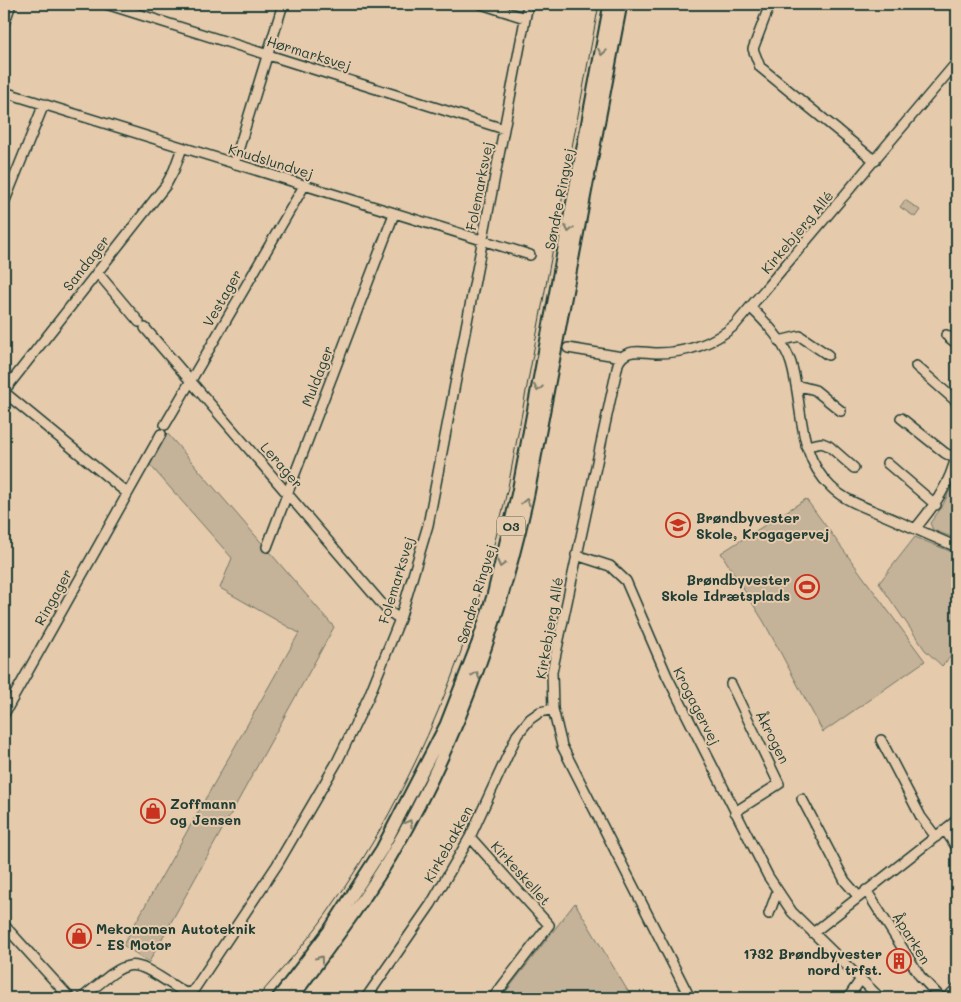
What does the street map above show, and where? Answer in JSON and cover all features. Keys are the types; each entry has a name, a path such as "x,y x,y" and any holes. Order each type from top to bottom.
{"main road":[{"name":"Søndre Ringvej","path":"278,998 329,931 382,849 446,725 478,643 493,596 518,492 610,4"},
{"name":"Søndre Ringvej","path":"292,998 362,901 417,809 455,728 487,647 515,552 528,494 621,4"}],"street":[{"path":"4,24 11,4"},
{"name":"Hørmarksvej","path":"106,4 504,129"},
{"path":"234,164 269,55 283,4"},
{"path":"481,4 525,18"},
{"name":"Folemarksvej","path":"82,998 112,972 128,965 147,968 185,993 196,988 277,866 333,770 369,696 400,619 428,525 528,4"},
{"path":"770,4 753,49 760,67 875,160"},
{"name":"Kirkebjerg Allé","path":"568,348 622,357 634,352 675,352 704,344 732,328 752,308 957,62"},
{"name":"Knudslundvej","path":"4,92 482,242 530,255"},
{"path":"4,203 44,104"},
{"name":"Sandager","path":"4,391 166,185 182,148"},
{"name":"Vestager","path":"165,425 304,186"},
{"name":"Muldager","path":"267,547 394,214"},
{"name":"Lerager","path":"97,272 288,492 388,611 400,619"},
{"path":"752,308 779,341 790,362 796,385 806,446 812,464 825,481 839,494 957,547"},
{"path":"946,335 957,344"},
{"path":"779,341 800,336 828,355"},
{"name":"Kirkebjerg Allé","path":"622,357 618,364 552,672 553,709 562,746 690,998"},
{"path":"916,366 957,402"},
{"path":"796,385 815,390 841,411"},
{"path":"4,391 127,494"},
{"path":"901,418 945,453 957,456 951,475 936,505 916,529"},
{"name":"Ringager","path":"4,714 161,434"},
{"path":"806,446 822,443 829,446 854,468"},
{"path":"887,463 936,505"},
{"name":"Krogagervej","path":"576,555 610,566 621,575 630,588 662,667 777,892 792,912 880,998"},
{"name":"Åkrogen","path":"730,684 779,784 736,812"},
{"name":"Kirkebakken","path":"366,998 431,904 470,837 517,735 530,718 540,712 553,709"},
{"path":"881,740 921,817 936,837"},
{"path":"802,799 845,881 858,896"},
{"path":"813,933 957,820"},
{"path":"945,830 957,848"},
{"name":"Kirkeskellet","path":"470,837 549,925 492,998"},
{"name":"Åparken","path":"866,890 920,976 943,997"},
{"path":"769,914 777,892"},
{"path":"4,925 70,998"},
{"path":"848,998 860,979"},
{"path":"943,997 957,988"}],"shaded area":[{"path":"905,200 920,210 915,217 900,207"},
{"path":"167,433 334,627 149,962 123,945 299,633 220,588 232,558 150,465"},
{"path":"957,475 957,539 933,530 930,523 942,507"},
{"name":"Brøndbyvester Skole Idrætsplads","path":"806,499 925,661 823,732 764,622 721,553"},
{"path":"915,537 957,554 957,640 953,654 942,666 925,650 879,583"},
{"path":"575,903 632,998 501,998"}],"tram line":[{"path":"257,998 319,924 360,864 389,814 415,762 439,709 460,655 478,600 508,487 599,4"}],"place":[{"name":"Brøndbyvester Skole, Krogagervej","path":"678,525"},
{"name":"Brøndbyvester Skole Idrætsplads","path":"807,587"},
{"name":"Zoffmann og Jensen","path":"153,811"},
{"name":"Mekonomen Autoteknik - ES Motor","path":"79,936"},
{"name":"1732 Brøndbyvester nord trfst.","path":"899,961"}]}
